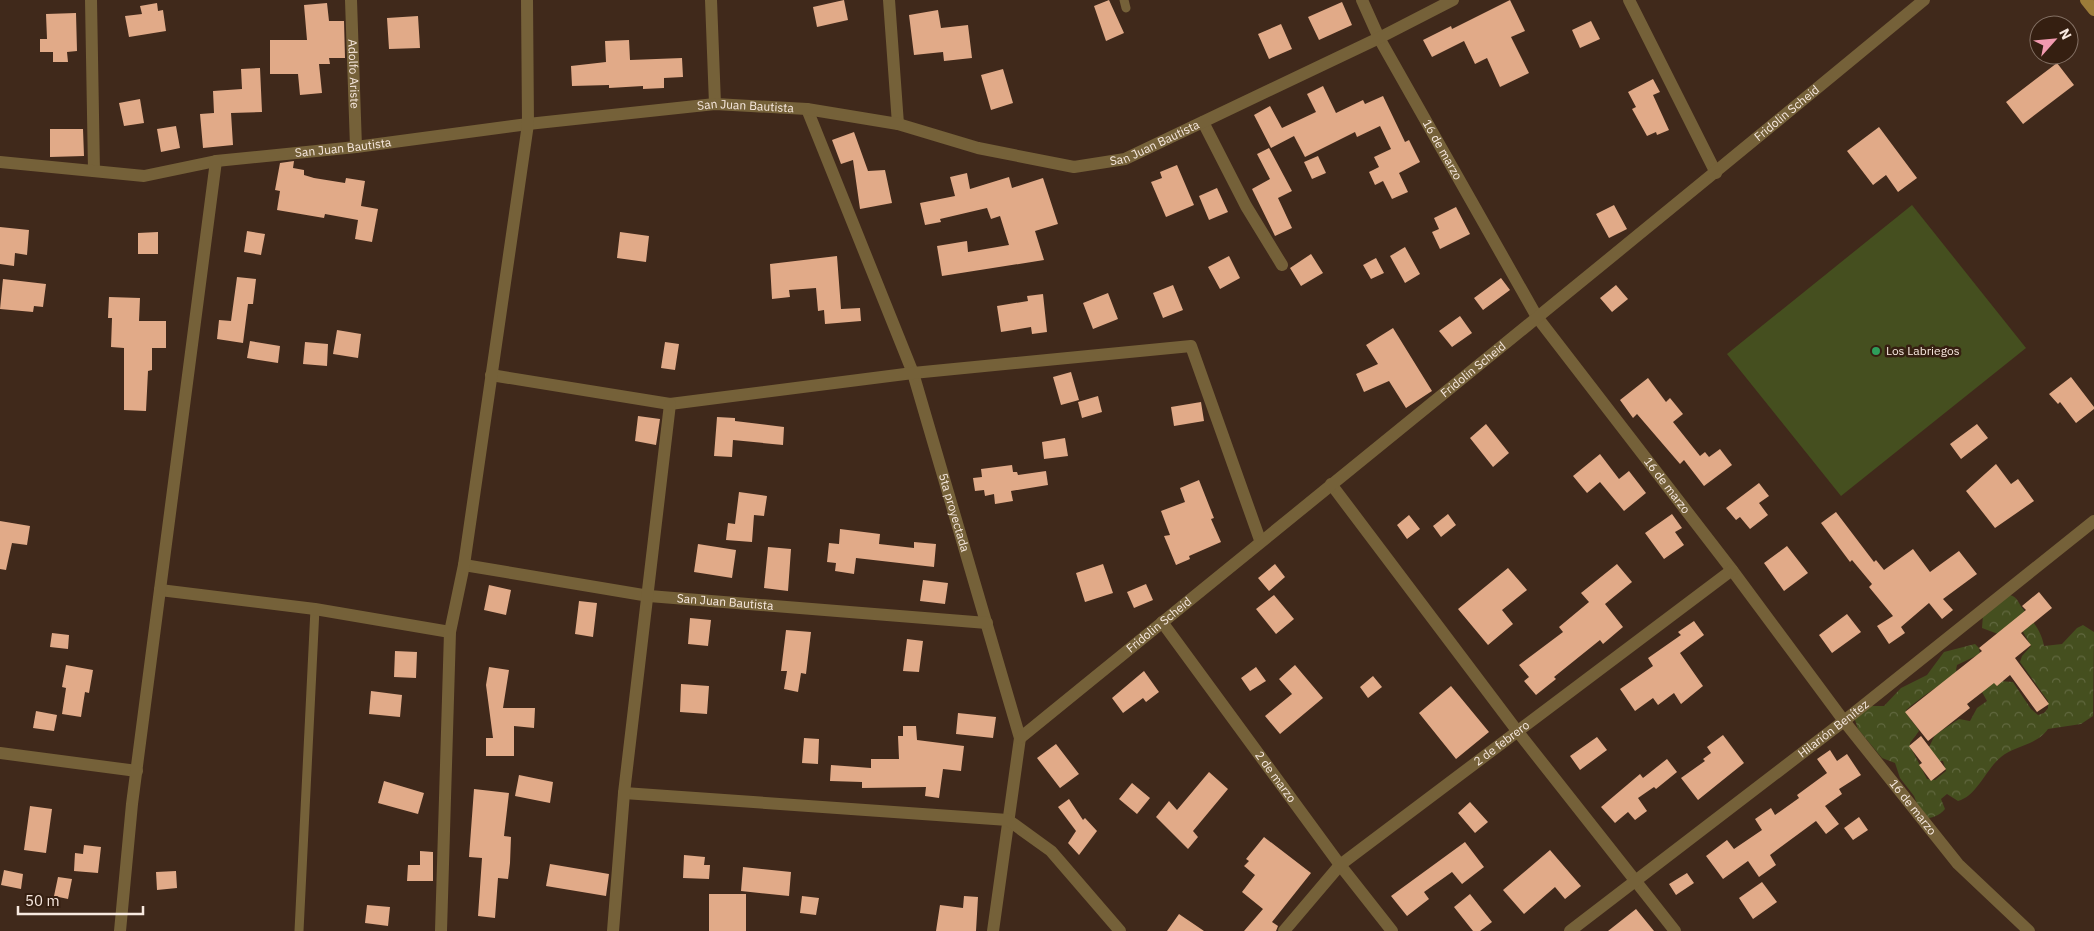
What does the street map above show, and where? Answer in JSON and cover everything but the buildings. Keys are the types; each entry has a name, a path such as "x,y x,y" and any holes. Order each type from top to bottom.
{"main road":[{"path":"2086,0 2094,10"}],"street":[{"path":"91,0 94,171"},
{"name":"Adolfo Ariste","path":"351,0 356,147"},
{"path":"442,931 450,632 464,565 528,124 527,0"},
{"path":"710,0 716,104"},
{"path":"889,0 898,124"},
{"name":"16 de marzo","path":"1362,0 1379,38 1537,317 1732,570 1844,721 1958,864 2029,931"},
{"name":"San Juan Bautista","path":"0,162 144,176 216,161 356,147 528,124 716,104 807,109 898,124 978,148 1074,167 1125,159 1379,38 1453,0"},
{"path":"1629,0 1716,173"},
{"name":"Fridolin Scheid","path":"1020,738 1260,540 1716,173 1924,0"},
{"name":"5ta proyectada","path":"807,109 913,373 1020,738 993,931"},
{"path":"1203,122 1246,206 1282,265"},
{"path":"120,931 137,771 216,161"},
{"path":"491,375 670,404 913,373 1191,346 1260,540"},
{"path":"613,931 624,793 649,596 670,404"},
{"path":"1331,484 1518,732 1675,931"},
{"name":"Hilarión Benítez","path":"1570,931 1844,721 2094,521"},
{"name":"San Juan Bautista","path":"464,565 649,596 986,623"},
{"name":"2 de febrero","path":"1284,931 1340,865 1732,570"},
{"path":"160,590 314,609 450,632"},
{"name":"2 de marzo","path":"1162,622 1340,865 1392,931"},
{"path":"0,753 137,771"},
{"path":"624,793 1008,820 1051,851 1120,931"}],"lane":[{"path":"298,931 314,609"}],"green space":[{"name":"Los Labriegos","path":"1912,205 2026,348 1841,496 1727,354"},
{"path":"2010,595 2016,599 2036,626 2044,646 2062,644 2077,628 2083,625 2094,632 2093,716 2081,724 2048,729 2038,739 2007,753 1996,762 1971,794 1958,801 1947,794 1941,799 1945,809 1935,816 1923,819 1914,796 1900,778 1895,763 1882,758 1858,729 1854,717 1871,706 1884,706 1901,688 1927,675 1944,652 1975,644 1979,648 1980,654 1957,665 1956,670 1959,677 1937,687 1906,710 1919,731 1910,743 1910,746 1927,779 1935,780 1946,771 1943,761 1937,761 1929,747 1935,735 1959,719 1970,721 1977,708 1987,701 1982,692 1986,680 2013,682 2031,709 2038,715 2044,713 2048,708 2048,701 2020,662 2022,656 2031,646 2022,630 1998,634 1982,628 1983,615"}],"place":[{"name":"Los Labriegos","path":"1876,351"}]}
